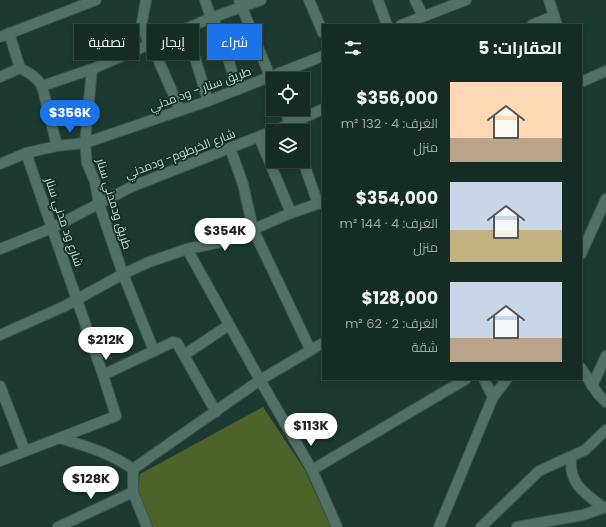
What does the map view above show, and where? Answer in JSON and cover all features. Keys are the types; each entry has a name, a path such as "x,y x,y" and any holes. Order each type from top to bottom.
{"street":[{"path":"57,146 42,86 39,80 20,68 5,35 96,0"},
{"path":"146,0 142,22 147,35"},
{"path":"205,0 227,54 237,90"},
{"path":"195,24 241,4 261,0"},
{"path":"309,0 322,31"},
{"path":"378,0 387,24"},
{"path":"415,0 423,16"},
{"path":"403,24 466,0"},
{"path":"538,24 555,21 549,0"},
{"path":"241,4 269,72"},
{"path":"42,86 92,68 147,44"},
{"name":"طريق سنار - ود مدني","path":"289,72 322,56"},
{"path":"158,60 180,110"},
{"path":"196,60 208,101"},
{"path":"0,77 20,68"},
{"name":"طريق ودمدني سنار","path":"92,68 85,143 87,163 95,182 99,204 123,274 154,351"},
{"path":"582,82 606,70"},
{"name":"طريق سنار - ود مدني","path":"85,143 237,90 266,82"},
{"name":"شارع الخرطوم- ودمدني","path":"299,124 322,111"},
{"name":"شارع الخرطوم- ودمدني","path":"0,249 52,228 130,187 266,134"},
{"path":"260,137 291,213"},
{"path":"0,164 26,153 57,146 85,143"},
{"path":"230,148 243,184 253,229 310,349"},
{"name":"شارع ود مدني سنار","path":"26,153 78,299 116,416 59,438"},
{"path":"0,335 78,299 123,274 187,249 226,241 291,213 320,203 306,168"},
{"path":"582,252 606,199"},
{"path":"187,249 312,470 337,527"},
{"path":"184,355 229,325"},
{"path":"102,374 173,342 177,343 216,412"},
{"path":"133,469 260,380 310,349 322,343"},
{"path":"592,386 606,356"},
{"path":"582,370 592,386 606,402"},
{"path":"312,470 464,380"},
{"path":"484,380 493,397"},
{"path":"439,527 493,397 506,380"},
{"path":"0,386 25,452"},
{"path":"481,527 539,471 571,458 585,450 606,430"},
{"path":"0,461 59,438 96,449 116,458 133,469"},
{"path":"571,458 570,470 573,479 582,491 605,507"},
{"path":"133,469 133,492 147,527"},
{"path":"58,527 133,492"},
{"path":"517,527 574,522 583,516 605,507"}],"green space":[{"path":"263,407 305,470 331,527 153,527 138,493 140,474"}]}
